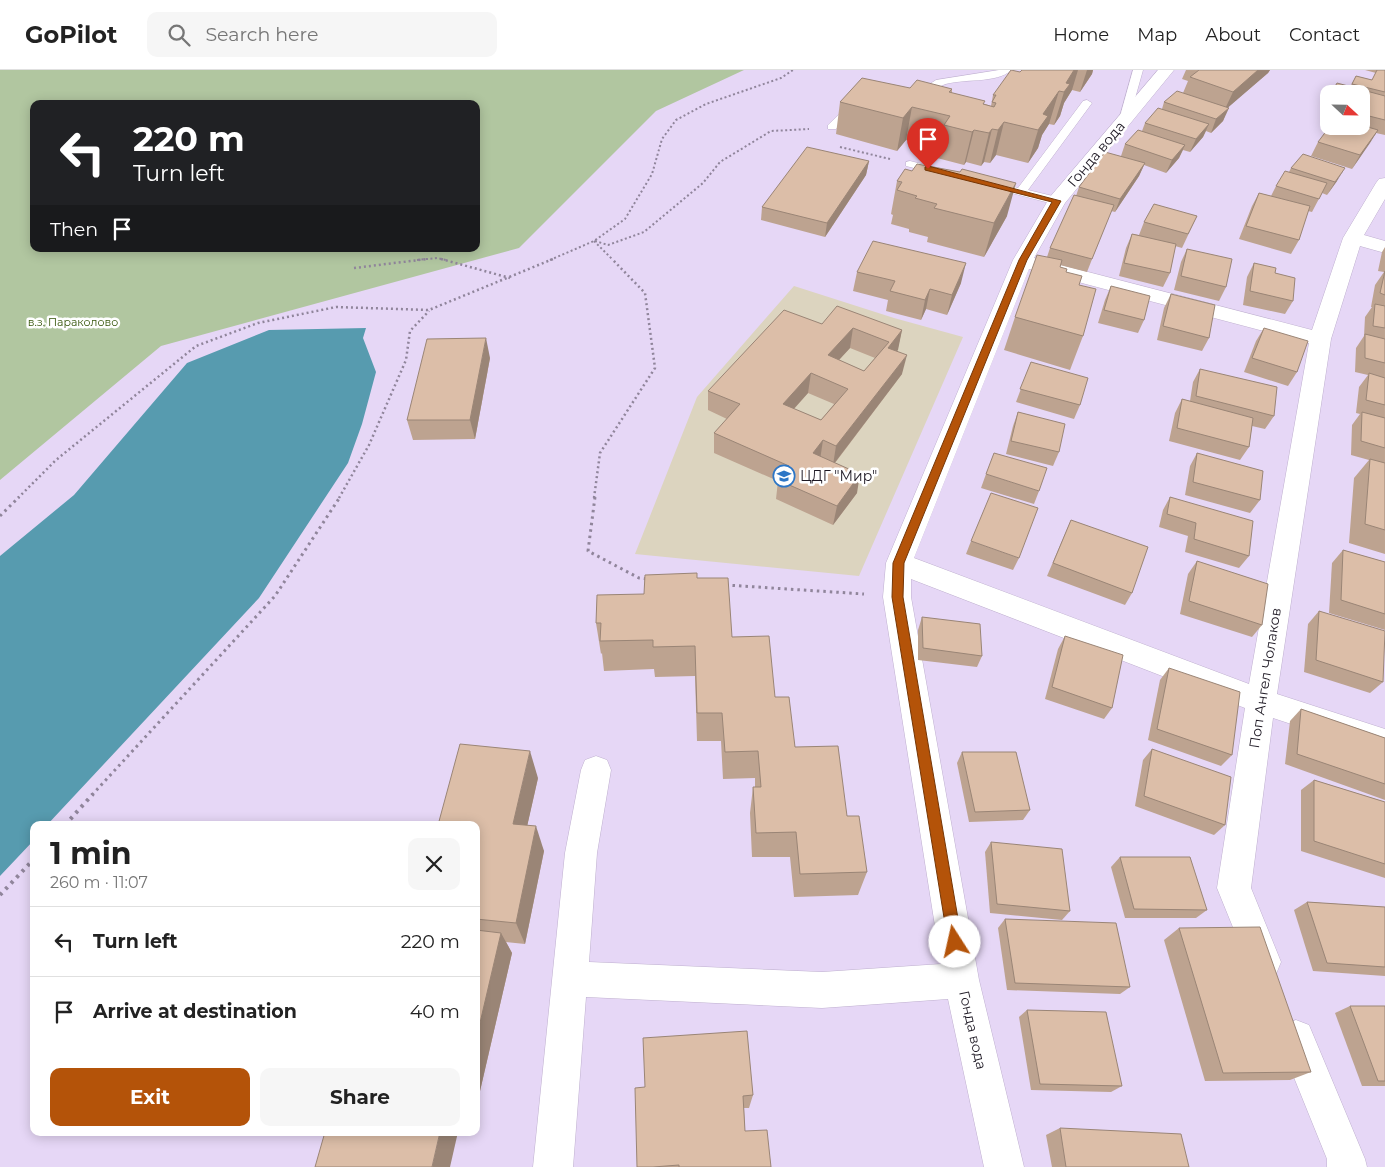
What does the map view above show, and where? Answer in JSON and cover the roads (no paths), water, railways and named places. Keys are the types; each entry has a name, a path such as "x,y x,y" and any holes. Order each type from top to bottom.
{"street":[{"name":"Гонда вода","path":"1004,1167 962,980 897,597 899,563 1023,260 1057,201 1166,70"},
{"name":"Поп Ангел Чолаков","path":"1275,988 1234,888 1261,701 1320,339 1353,238 1385,183"},
{"path":"1353,238 1385,247"},
{"path":"1023,260 1320,339"},
{"path":"899,563 1261,701 1385,742"},
{"path":"553,1167 581,853 596,770"},
{"path":"571,979 822,990 962,980"},
{"path":"1286,1015 1346,1159 1347,1167"}],"lane":[{"path":"908,101 940,82 1002,73 1006,70"},
{"path":"1124,120 1138,70"},
{"path":"1021,192 1087,103"},
{"path":"832,127 852,108 871,106"},
{"path":"910,164 947,173"},
{"path":"984,182 1057,201"}],"water":[{"path":"366,328 363,338 376,372 362,424 348,463 259,598 51,821 30,821 30,844 0,876 0,556 74,495 187,363 269,330"}],"place":[{"name":"ЦДГ \"Мир\"","path":"784,476"}],"park label":[{"name":"в.з. Параколово","path":"73,322"}]}
